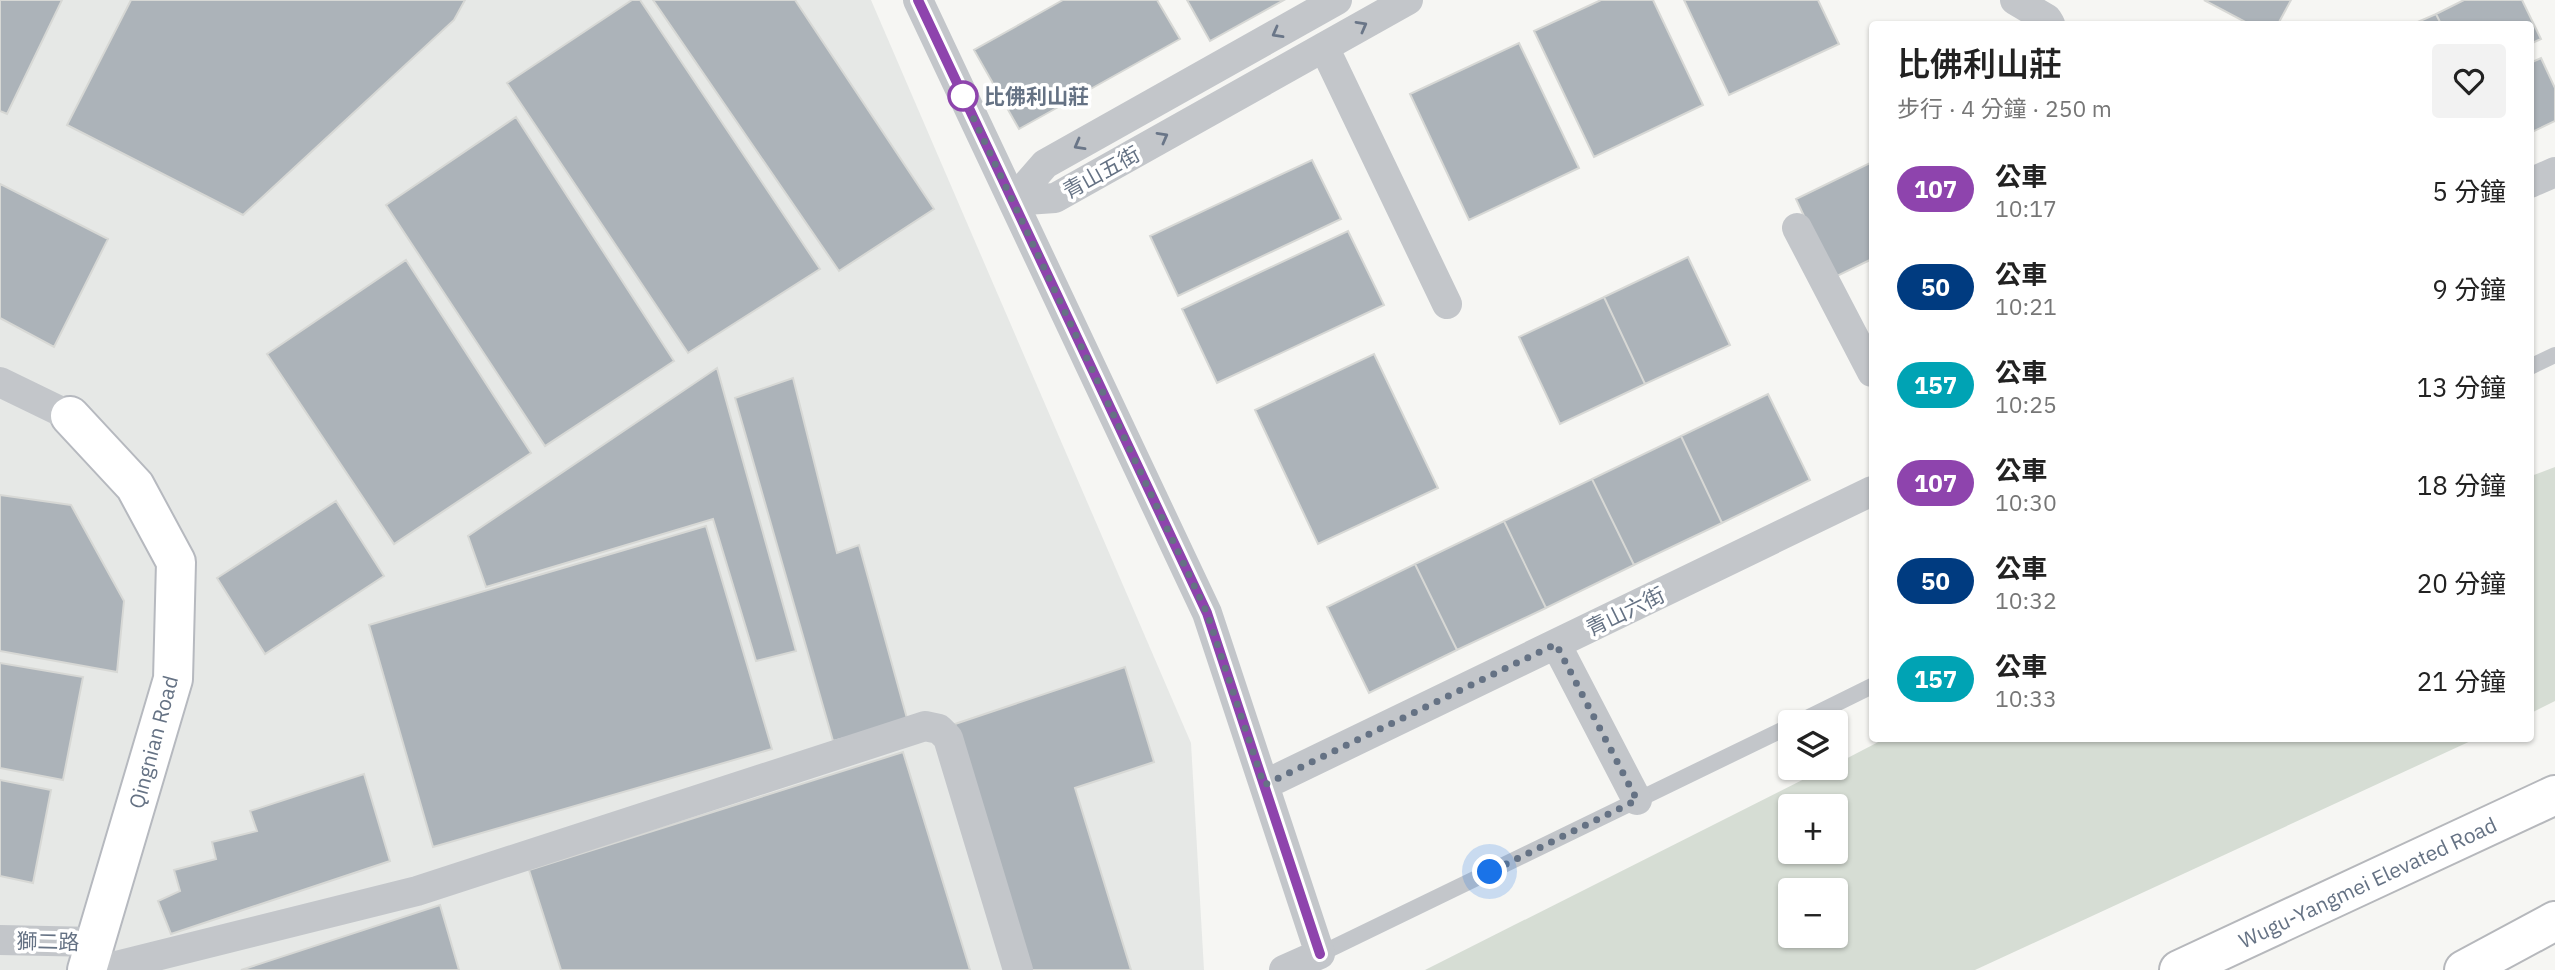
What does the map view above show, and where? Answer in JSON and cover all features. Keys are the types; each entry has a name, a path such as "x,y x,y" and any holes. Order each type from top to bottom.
{"main road":[{"name":"Qingnian Road","path":"70,416 135,486 176,562 173,679 94,961"},
{"name":"Wugu-Yangmei Elevated Road","path":"2179,970 2555,795"},
{"path":"2452,970 2478,963 2555,921"}],"street":[{"path":"918,0 1207,613 1320,954 1284,970"},
{"name":"青山五街","path":"1013,201 1045,164 1337,0"},
{"name":"青山五街","path":"1013,201 1055,198 1408,0"},
{"path":"2015,0 2047,21"},
{"path":"1324,47 1447,304"},
{"path":"2534,181 2555,172"},
{"path":"1797,228 1869,366"},
{"path":"0,382 70,416"},
{"name":"青山六街","path":"1264,785 1869,492"},
{"path":"1556,644 1637,800"},
{"name":"獅二路","path":"0,940 94,961 417,891 925,726 939,729 948,738 1018,970"}],"lane":[{"path":"2534,365 2555,355"},
{"path":"1823,710 1869,687"},
{"path":"1320,954 1778,732"}],"shaded area":[{"path":"0,0 871,0 1191,743 1204,970 0,970"},
{"path":"2555,467 2555,701 2534,712 2534,475"},
{"path":"1878,742 2469,742 1975,970 1425,970 1802,780 1848,780 1848,758"}],"building":[{"path":"0,0 62,0 7,114 0,111"},
{"path":"131,0 465,0 454,20 243,215 67,125"},
{"path":"632,0 640,0 820,269 688,353 507,83"},
{"path":"653,0 795,0 934,209 839,271"},
{"path":"1063,0 1157,0 1180,39 1019,129 974,50"},
{"path":"1187,0 1284,0 1210,41"},
{"path":"1601,0 1653,0 1703,105 1594,157 1534,31"},
{"path":"1684,0 1818,0 1839,44 1729,95"},
{"path":"2204,0 2291,0 2280,21 2243,21"},
{"path":"2464,0 2522,0 2532,21 2440,21 2436,14"},
{"path":"2436,14 2440,21 2420,21"},
{"path":"2534,25 2541,39 2534,42"},
{"path":"1519,43 1579,168 1469,220 1410,94"},
{"path":"2541,58 2555,88 2555,121 2534,131 2534,61"},
{"path":"516,117 674,361 545,446 386,205"},
{"path":"1312,160 1341,219 1178,296 1150,236"},
{"path":"1869,163 1869,260 1833,278 1796,199"},
{"path":"0,184 108,239 54,347 0,318"},
{"path":"1348,231 1384,305 1217,383 1182,309"},
{"path":"1688,257 1730,345 1645,384 1604,297"},
{"path":"406,260 531,453 394,544 267,354"},
{"path":"1604,297 1645,384 1560,424 1519,337"},
{"path":"1374,354 1438,488 1318,544 1255,410"},
{"path":"717,368 796,651 756,661 713,519 486,587 468,536"},
{"path":"793,378 837,553 859,545 908,722 833,741 735,398"},
{"path":"1768,394 1810,480 1722,523 1681,436"},
{"path":"1681,436 1722,523 1634,565 1592,479"},
{"path":"1592,479 1634,565 1546,608 1504,521"},
{"path":"0,495 71,505 124,601 117,672 0,651"},
{"path":"336,501 384,576 265,654 217,578"},
{"path":"1504,521 1546,608 1457,650 1415,564"},
{"path":"706,526 772,749 433,847 369,625"},
{"path":"1415,564 1457,650 1369,693 1327,607"},
{"path":"0,663 83,677 63,780 0,768"},
{"path":"1125,667 1154,762 1075,788 1131,970 1028,970 955,724"},
{"path":"903,752 970,970 561,970 529,870"},
{"path":"364,774 390,861 171,934 158,901 180,891 174,870 216,859 212,842 257,831 250,811"},
{"path":"0,780 51,790 33,883 0,876"},
{"path":"440,905 459,970 241,970"}],"bus line":[{"name":"107","path":"918,0 1207,613 1320,954"}],"place":[{"name":"比佛利山莊","path":"963,96"}],"route":[{"path":"963,96 1207,613 1264,785 1556,644 1637,800 1490,872"}]}
